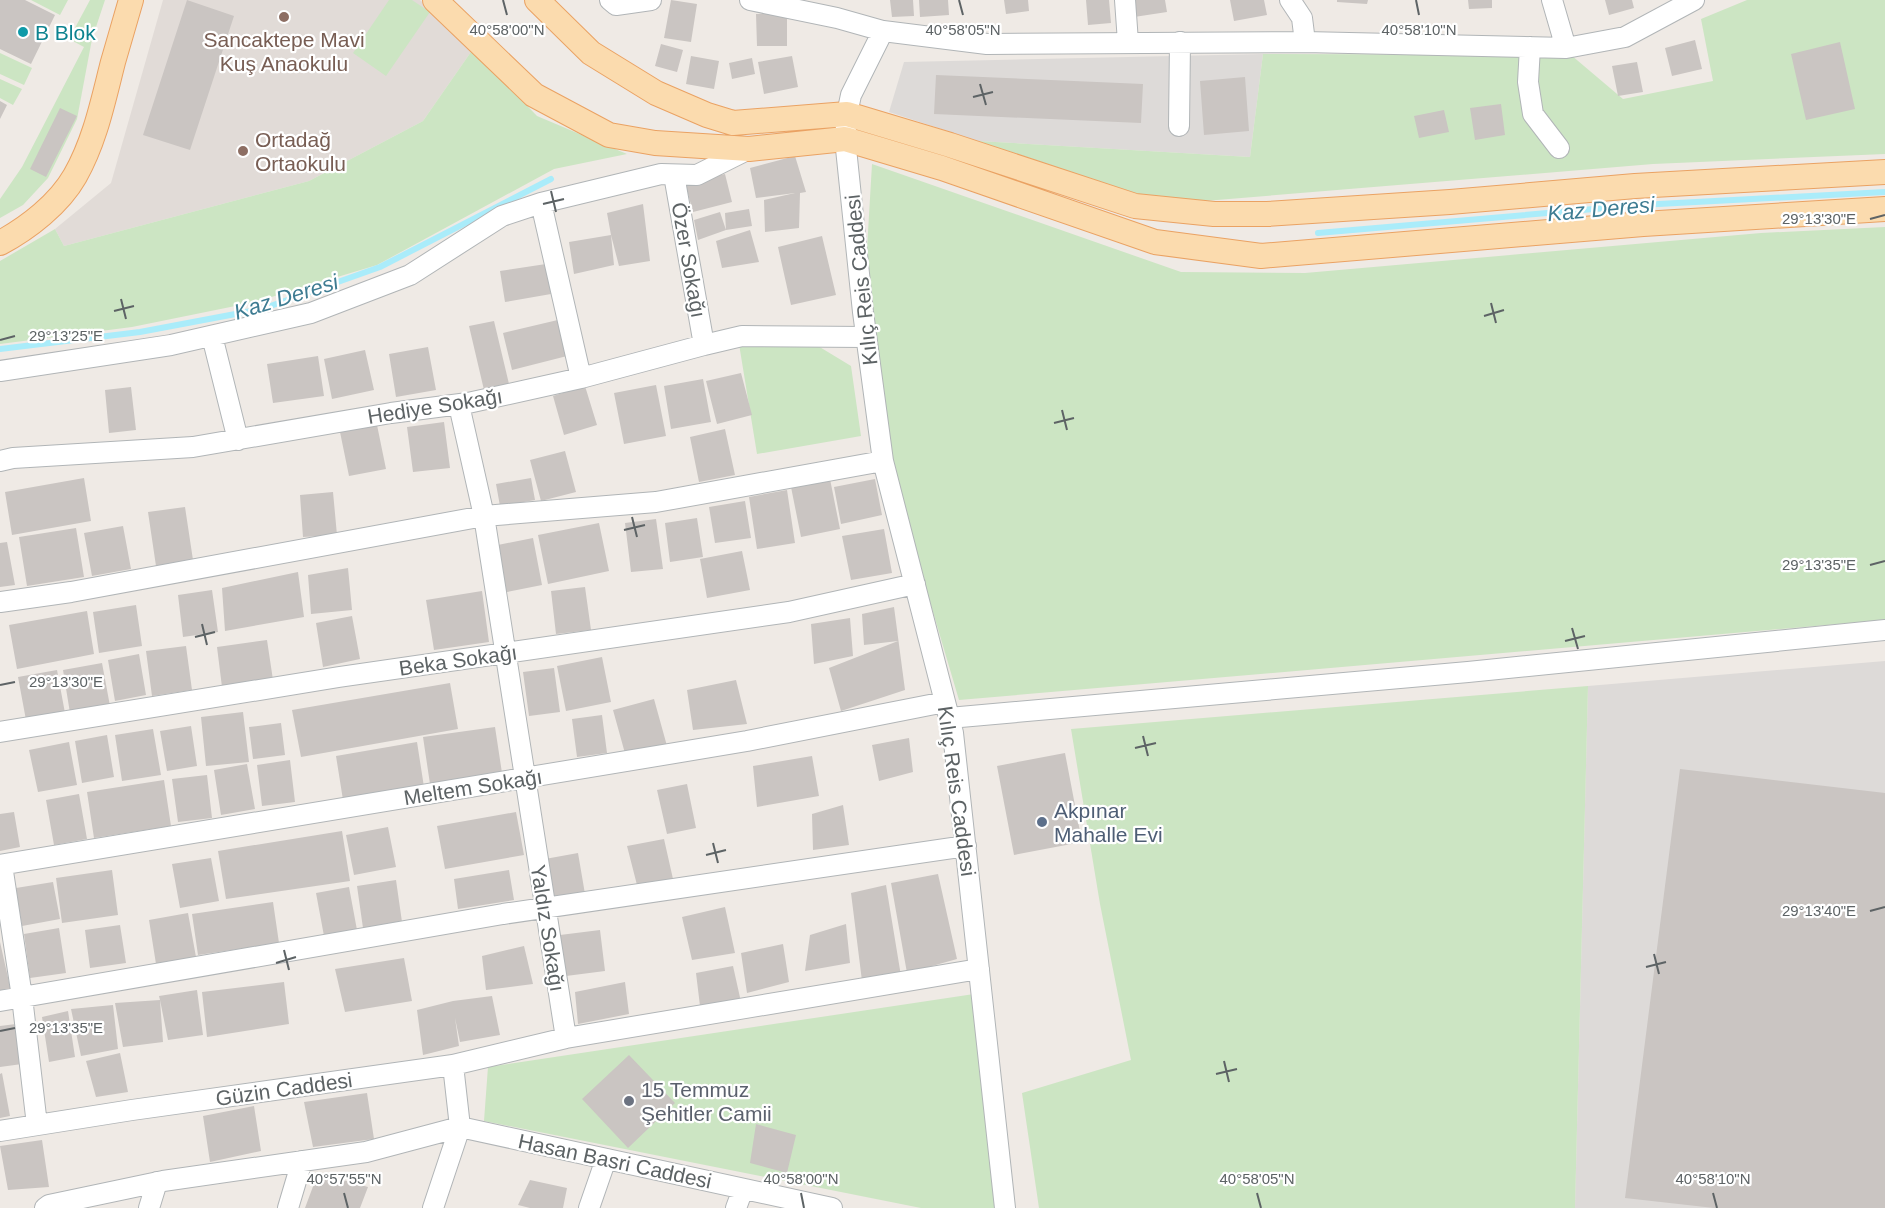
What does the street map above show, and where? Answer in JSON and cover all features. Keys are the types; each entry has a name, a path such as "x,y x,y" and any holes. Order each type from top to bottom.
{"main road":[{"path":"0,243 15,235 41,214 63,193 75,176 98,122 131,0"},
{"path":"435,0 534,95 609,135 655,143 749,149 845,139 942,168 1155,242 1261,256 1643,224 1885,209"},
{"path":"537,0 591,53 656,93 707,115 733,123 847,114 1135,206 1214,214 1267,214 1450,202 1635,186 1885,172"}],"street":[{"path":"610,0 616,4 651,0"},
{"path":"750,0 837,18 882,31 987,44 1305,42 1566,48 1625,37 1694,0"},
{"path":"1125,0 1128,42"},
{"path":"1290,0 1302,18 1305,42"},
{"path":"1552,0 1566,48"},
{"name":"Kılıç Reis Caddesi","path":"882,31 851,96 845,139 866,337 883,461 953,733 1005,1208"},
{"path":"1179,126 1180,42"},
{"path":"1530,47 1528,82 1533,114 1558,148"},
{"path":"0,371 171,345 311,313 410,275 502,216 541,203 661,174 697,176 749,149"},
{"name":"Özer Sokağı","path":"674,175 704,345"},
{"path":"541,203 581,378"},
{"path":"212,336 238,440"},
{"name":"Hediye Sokağı","path":"0,460 193,447 391,413 459,405 581,378 742,336 866,337"},
{"name":"Yaldız Sokağı","path":"459,405 484,516 566,1038"},
{"path":"0,602 72,592 484,516 656,502 883,461"},
{"name":"Beka Sokağı","path":"0,732 328,679 789,612 915,584"},
{"name":"Meltem Sokağı","path":"1,865 947,710 1468,672 1885,630"},
{"path":"0,1001 544,908 966,846"},
{"path":"1,865 22,997 37,1125"},
{"path":"566,1038 979,969"},
{"name":"Güzin Caddesi","path":"0,1131 453,1065 566,1038"},
{"path":"433,1208 460,1127 453,1065"},
{"path":"45,1208 49,1205 157,1182 366,1152 460,1127"},
{"name":"Hasan Basri Caddesi","path":"460,1127 832,1208"},
{"path":"589,1208 606,1159"},
{"path":"288,1208 302,1161"},
{"path":"149,1208 157,1182"},
{"path":"736,1208 743,1189"}],"shaded area":[{"name":"Ortadağ Ortaokulu","path":"163,0 420,0 473,49 423,121 309,181 64,246 55,229 111,183"},
{"path":"1263,54 1250,157 978,141 889,112 904,62"},
{"path":"1885,661 1885,1208 1575,1208 1588,686"}],"green space":[{"path":"31,0 68,0 60,15"},
{"path":"90,0 105,0 92,39 77,119 48,178 23,205 0,218 0,199 22,167 84,47 69,39"},
{"path":"389,0 412,0 430,12 386,76 353,53"},
{"path":"1747,0 1885,0 1885,154 1653,164 1168,204 978,141 1250,157 1263,54 1571,55 1623,99 1713,81 1701,19"},
{"path":"473,49 537,116 627,154 554,169 377,265 255,302 132,327 0,344 0,261 55,229 64,246 309,181 423,121"},
{"path":"0,53 32,68 24,85 0,74"},
{"path":"0,79 22,89 13,105 0,98"},
{"path":"872,164 1181,272 1305,273 1761,233 1885,227 1885,620 959,700 889,463 867,249"},
{"path":"739,344 818,346 851,366 861,436 757,454"},
{"path":"1588,686 1575,1208 1039,1208 1022,1093 1131,1060 1100,904 1071,729"},
{"path":"974,994 999,1208 921,1208 484,1121 488,1067"}],"building":[{"name":"B Blok","path":"0,0 25,0 55,15 31,64 0,49"},
{"path":"187,0 234,16 190,150 143,135"},
{"path":"671,0 697,4 691,42 664,38"},
{"path":"890,0 913,0 914,16 892,17"},
{"path":"919,0 948,0 949,15 920,17"},
{"path":"1004,0 1028,0 1029,11 1006,14"},
{"path":"1086,0 1109,0 1111,23 1088,25"},
{"path":"1132,0 1165,0 1167,12 1134,17"},
{"path":"1230,0 1264,0 1267,15 1234,21"},
{"path":"1337,0 1368,0 1367,4 1337,2"},
{"path":"1468,0 1492,0 1492,8 1469,9"},
{"path":"1605,0 1632,0 1634,8 1609,15"},
{"path":"756,14 787,14 787,46 757,46"},
{"path":"1695,40 1702,69 1672,76 1665,48"},
{"path":"1840,42 1855,109 1806,120 1791,54"},
{"path":"661,44 683,50 677,72 655,66"},
{"path":"691,56 719,61 714,89 686,84"},
{"path":"792,56 798,87 764,94 758,62"},
{"path":"752,58 755,74 732,79 729,63"},
{"path":"1637,62 1643,92 1618,96 1612,66"},
{"path":"936,75 1143,84 1141,123 934,114"},
{"path":"1245,77 1249,131 1204,135 1200,81"},
{"path":"0,101 7,105 0,119"},
{"path":"1501,104 1505,135 1475,140 1470,108"},
{"path":"60,108 77,116 46,177 30,169"},
{"path":"1444,110 1449,132 1419,138 1414,116"},
{"path":"795,156 806,192 800,193 799,228 765,232 764,200 795,193 756,198 750,168"},
{"path":"725,174 732,202 693,212 685,183"},
{"path":"643,204 650,261 619,266 607,213"},
{"path":"749,209 752,226 726,230 725,213"},
{"path":"720,212 726,230 698,240 694,220"},
{"path":"750,230 759,262 722,268 716,241"},
{"path":"611,235 614,265 574,274 569,242"},
{"path":"822,236 836,295 791,305 778,247"},
{"path":"546,264 551,294 505,302 500,271"},
{"path":"562,319 571,355 512,370 503,333"},
{"path":"494,321 509,384 484,390 469,326"},
{"path":"428,347 436,390 396,397 389,354"},
{"path":"365,350 374,390 332,399 324,359"},
{"path":"318,356 324,396 273,403 267,364"},
{"path":"741,373 752,415 717,424 706,381"},
{"path":"703,379 711,422 671,429 664,386"},
{"path":"656,385 666,436 624,444 614,393"},
{"path":"585,386 597,425 564,435 553,396"},
{"path":"131,387 136,430 109,433 105,390"},
{"path":"444,422 450,468 413,472 407,427"},
{"path":"377,425 386,469 349,476 340,432"},
{"path":"725,429 735,475 699,482 690,437"},
{"path":"565,451 576,492 541,501 530,460"},
{"path":"84,478 91,521 12,535 5,492"},
{"path":"531,478 535,500 500,506 496,484"},
{"path":"830,479 840,529 801,537 791,487"},
{"path":"875,479 882,515 841,524 834,487"},
{"path":"787,490 795,543 757,549 749,497"},
{"path":"333,492 337,535 303,537 300,495"},
{"path":"745,501 751,538 715,543 709,507"},
{"path":"185,507 193,560 156,566 148,512"},
{"path":"697,518 703,557 670,562 665,523"},
{"path":"656,519 663,569 631,572 625,523"},
{"path":"599,523 609,571 548,584 538,535"},
{"path":"123,526 131,569 92,576 84,533"},
{"path":"76,528 84,577 27,586 19,537"},
{"path":"884,529 892,573 851,580 842,536"},
{"path":"533,538 542,585 502,593 493,546"},
{"path":"7,542 15,585 0,587 0,543"},
{"path":"742,551 750,590 707,598 700,559"},
{"path":"348,568 352,610 311,614 308,575"},
{"path":"298,572 304,617 225,631 222,588"},
{"path":"585,587 591,630 556,634 551,591"},
{"path":"212,590 218,632 183,637 178,595"},
{"path":"482,591 489,642 434,650 426,600"},
{"path":"136,605 142,646 99,653 93,612"},
{"path":"894,607 905,690 841,711 829,668 898,641 864,645 862,614"},
{"path":"87,611 94,654 17,669 9,625"},
{"path":"352,616 360,659 323,667 316,623"},
{"path":"850,618 853,656 814,664 811,624"},
{"path":"267,640 273,680 222,687 217,647"},
{"path":"186,646 192,690 152,696 146,651"},
{"path":"139,654 146,695 115,701 108,660"},
{"path":"602,657 611,702 566,711 557,666"},
{"path":"102,663 110,706 70,713 63,670"},
{"path":"554,668 560,712 529,716 523,672"},
{"path":"57,670 65,713 26,720 18,677"},
{"path":"736,680 747,724 693,730 687,690"},
{"path":"450,683 458,729 301,757 292,710"},
{"path":"654,699 667,746 626,757 613,710"},
{"path":"243,712 249,762 206,766 201,717"},
{"path":"602,715 607,753 577,757 572,719"},
{"path":"281,723 285,755 253,759 249,727"},
{"path":"191,726 197,766 167,771 160,731"},
{"path":"495,727 502,773 430,784 423,737"},
{"path":"153,729 161,775 122,781 115,735"},
{"path":"107,735 114,777 82,783 75,741"},
{"path":"909,738 913,772 879,781 872,745"},
{"path":"69,742 77,785 38,792 29,750"},
{"path":"417,742 424,787 343,800 336,756"},
{"path":"1065,753 1082,842 1014,855 997,766"},
{"path":"812,756 819,796 757,807 753,766"},
{"path":"290,760 295,802 262,806 257,765"},
{"path":"247,764 255,809 221,815 214,770"},
{"path":"1680,769 1885,793 1885,1208 1714,1208 1625,1198"},
{"path":"207,775 212,818 178,822 172,779"},
{"path":"164,780 171,826 94,838 87,792"},
{"path":"687,784 696,828 667,834 657,790"},
{"path":"79,794 87,839 54,845 46,800"},
{"path":"843,805 849,845 813,850 812,814"},
{"path":"14,812 20,847 0,851 0,814"},
{"path":"516,812 524,855 445,869 437,826"},
{"path":"388,827 396,867 354,875 346,835"},
{"path":"342,831 350,881 226,899 218,851"},
{"path":"664,839 673,879 637,885 627,846"},
{"path":"578,853 585,894 551,899 545,859"},
{"path":"211,858 219,901 180,908 172,864"},
{"path":"112,870 118,915 62,923 56,878"},
{"path":"509,870 514,900 458,909 454,879"},
{"path":"938,874 957,959 907,973 891,883"},
{"path":"396,880 402,922 363,928 357,886"},
{"path":"53,882 60,919 22,926 16,888"},
{"path":"886,885 901,976 862,981 851,893"},
{"path":"349,887 357,930 324,936 316,893"},
{"path":"273,902 279,943 198,955 192,914"},
{"path":"725,907 735,953 692,960 682,917"},
{"path":"188,913 196,957 156,964 149,920"},
{"path":"846,924 850,963 805,971 810,935"},
{"path":"120,925 126,963 90,968 85,930"},
{"path":"59,928 66,973 30,978 24,934"},
{"path":"600,930 605,971 566,976 560,935"},
{"path":"0,942 11,991 0,993"},
{"path":"783,944 789,982 747,993 741,953"},
{"path":"524,946 533,984 486,990 482,956"},
{"path":"404,958 412,1001 345,1012 335,969"},
{"path":"733,966 741,1002 700,1006 696,973"},
{"path":"284,982 289,1024 207,1037 202,992"},
{"path":"625,982 629,1014 578,1024 575,992"},
{"path":"197,990 203,1035 168,1040 159,996"},
{"path":"492,996 500,1035 460,1042 455,1018 459,1046 423,1055 417,1010 453,1001"},
{"path":"160,1000 163,1042 123,1047 115,1003"},
{"path":"113,1005 118,1049 81,1056 71,1009"},
{"path":"68,1011 75,1057 49,1062 42,1017"},
{"path":"16,1024 22,1064 0,1067 0,1026"},
{"path":"120,1053 128,1092 96,1097 86,1061"},
{"name":"15 Temmuz Şehitler Camii","path":"629,1055 675,1103 628,1148 582,1099"},
{"path":"2,1073 10,1116 0,1118 0,1074"},
{"path":"367,1093 374,1139 313,1147 304,1102"},
{"path":"254,1106 261,1151 210,1162 203,1116"},
{"path":"756,1124 796,1135 787,1173 750,1163"},
{"path":"42,1140 49,1187 8,1190 0,1146"},
{"path":"318,1173 368,1187 360,1208 305,1208"},
{"path":"530,1180 567,1188 563,1208 530,1208 518,1205"}],"waterway":[{"name":"Kaz Deresi","path":"0,349 140,332 262,309 380,267 551,179"},
{"name":"Kaz Deresi","path":"1318,233 1640,205 1885,192"}],"place":[{"name":"Sancaktepe Mavi Kuş Anaokulu","path":"284,17"},
{"name":"B Blok","path":"23,32"},
{"name":"Ortadağ Ortaokulu","path":"243,151"},
{"name":"Akpınar Mahalle Evi","path":"1042,822"},
{"name":"15 Temmuz Şehitler Camii","path":"629,1101"}]}
